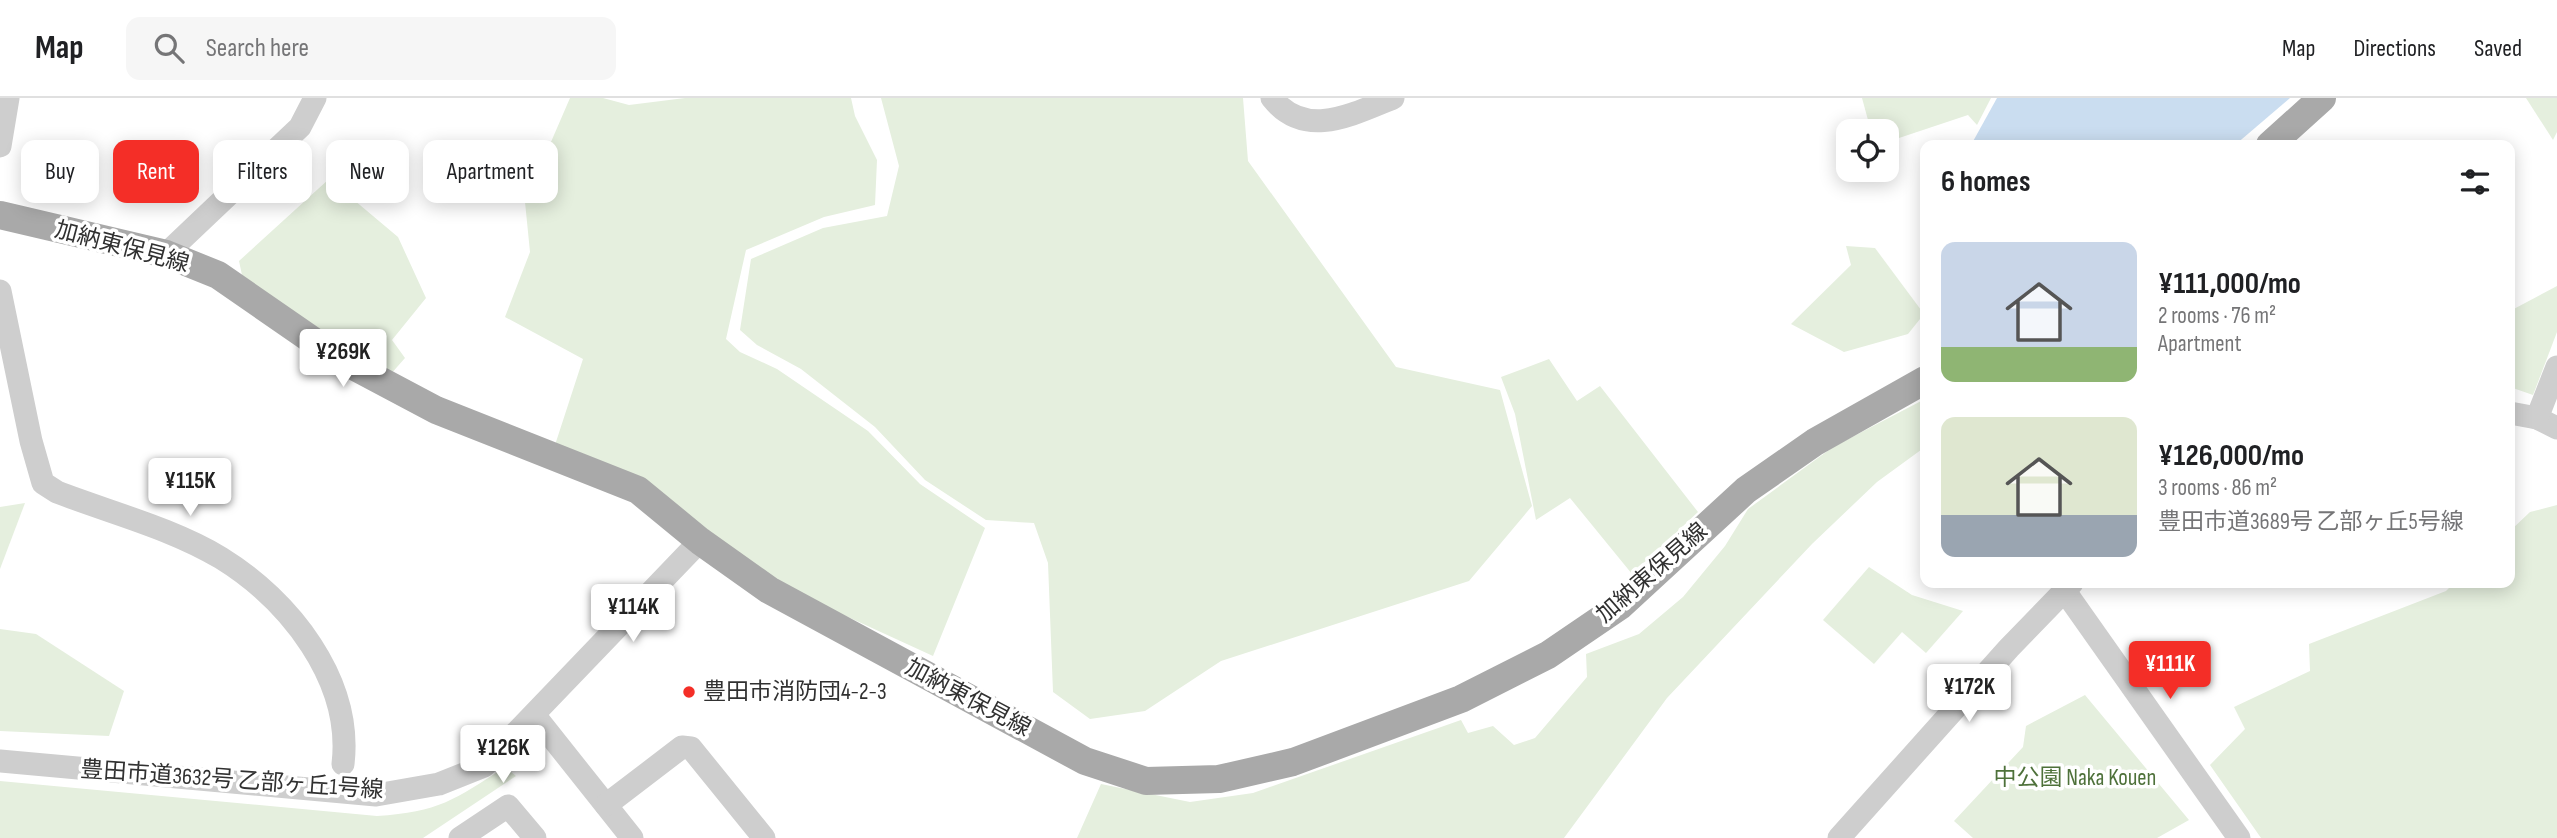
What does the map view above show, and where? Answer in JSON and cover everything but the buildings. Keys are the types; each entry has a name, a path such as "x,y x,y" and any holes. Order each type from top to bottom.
{"main road":[{"path":"2276,140 2322,98"},
{"name":"加納東保見線","path":"0,215 166,254 218,275 338,358 432,407 638,490 700,541 769,590 1086,761 1146,781 1219,779 1293,762 1461,699 1548,655 1620,606 1746,491 1815,442 1920,383"}],"street":[{"path":"0,146 8,98"},
{"path":"166,254 300,127 315,98"},
{"path":"1272,98 1285,113 1314,121 1345,118 1393,98"},
{"path":"0,291 28,427 43,483 57,492 173,534 221,558 286,613 324,666 341,714 343,764"},
{"path":"2515,414 2547,423 2557,367"},
{"name":"豊田市道3632号 乙部ヶ丘1号線","path":"0,761 376,795 439,784 484,765 535,716 700,541"},
{"path":"1839,838 2067,588"},
{"path":"2069,588 2239,838"},
{"path":"535,716 632,838"},
{"path":"606,805 682,747 691,748 764,838"},
{"path":"460,838 508,806 535,838"}],"green space":[{"path":"570,98 603,98 629,105 685,98 851,98 855,116 877,160 875,205 824,217 746,250 726,339 740,352 777,369 868,431 920,484 985,528 933,656 774,583 555,445 583,359 505,317 530,252 525,203 558,203 558,140 552,140"},
{"path":"881,98 1243,98 1248,161 1396,367 1500,390 1532,506 1469,581 1221,661 1145,711 1090,719 1053,692 1048,563 1034,523 986,520 925,480 875,427 801,369 757,345 740,330 751,259 823,228 887,216 899,166"},
{"path":"1862,98 1991,98 1977,125 1968,115 1899,138 1899,119 1868,119"},
{"path":"2526,98 2557,98 2557,132 2553,140"},
{"path":"326,182 326,203 358,203 398,237 426,298 392,340 405,358 390,375 329,341 242,275 239,261 303,203 312,203 312,194"},
{"path":"1846,246 1875,248 1920,309 1920,319 1908,334 1844,352 1791,324 1851,265"},
{"path":"2557,286 2557,332 2533,395 2515,389 2515,308"},
{"path":"1549,359 1577,401 1600,386 1698,512 1632,574 1570,498 1536,520 1515,414 1501,377"},
{"path":"1920,402 1920,451 1877,482 1812,544 1667,698 1564,838 1077,838 1101,784 1190,802 1253,793 1461,720 1468,733 1493,726 1514,745 1535,738 1587,677 1586,654 1639,634 1683,597 1725,546 1748,509 1833,447"},
{"path":"25,503 0,569 0,507"},
{"path":"2557,505 2557,838 2261,838 2210,765 2245,729 2234,707 2310,671 2309,644 2449,588 2515,588 2515,526 2530,512"},
{"path":"1869,567 1912,595 1963,611 1926,653 1902,632 1874,664 1823,620"},
{"path":"0,629 36,634 124,691 109,736 0,731"},
{"name":"中公園 Naka Kouen","path":"2085,695 2189,820 2157,838 1973,838 1954,821 2023,747 2026,726"},
{"path":"505,767 516,776 423,838 0,838 0,781 377,816 416,811 445,802"}],"water":[{"path":"1997,98 2290,98 2241,140 1974,140"}],"place":[{"name":"豊田市消防団4-2-3","path":"689,692"}]}
